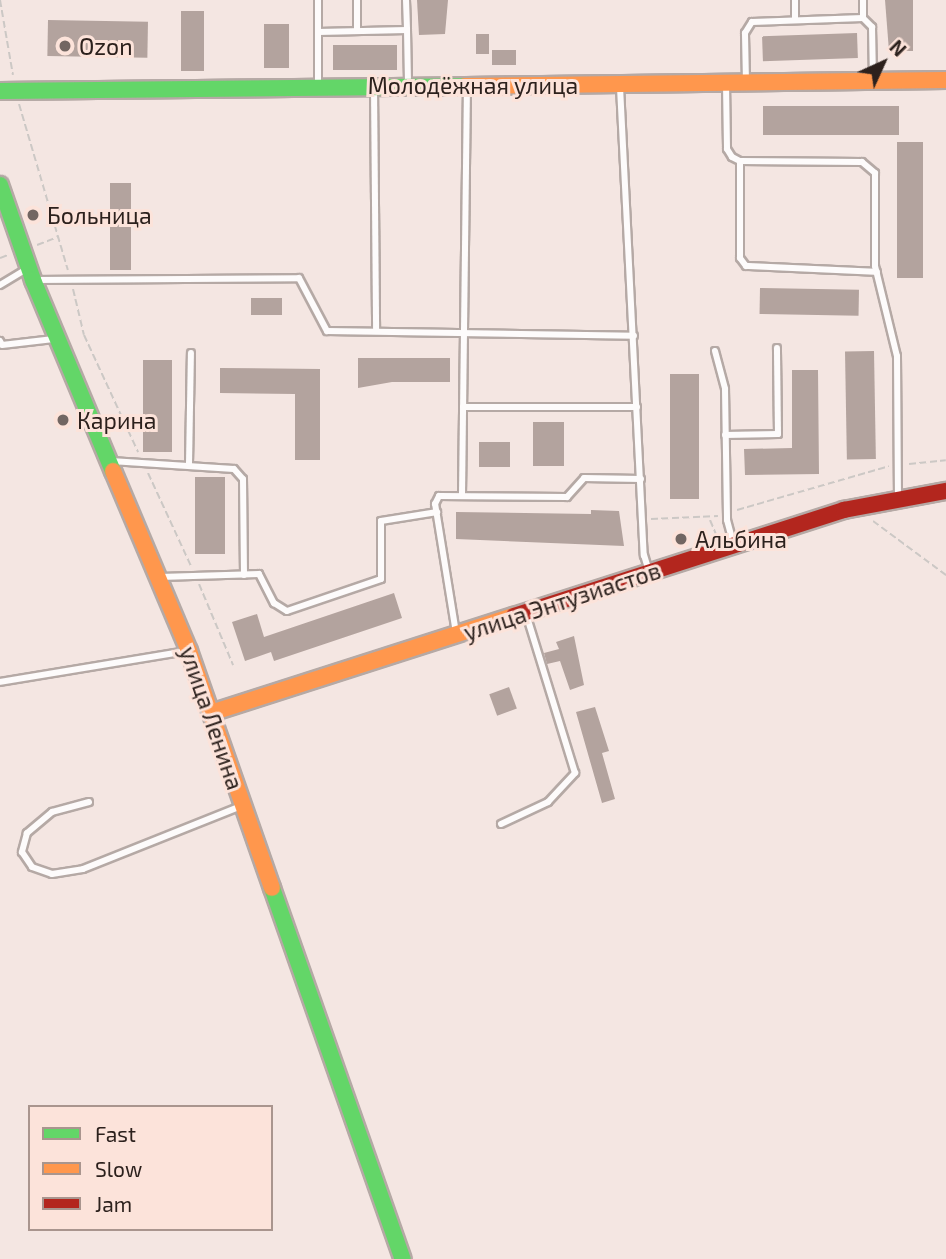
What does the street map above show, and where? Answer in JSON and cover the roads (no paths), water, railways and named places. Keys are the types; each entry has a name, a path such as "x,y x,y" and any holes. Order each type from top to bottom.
{"street":[{"name":"Молодёжная улица","path":"8,90 946,80"},
{"name":"улица Ленина","path":"0,185 57,339 160,577 189,651 402,1259"},
{"name":"улица Энтузиастов","path":"211,713 728,546 946,483"},
{"name":"улица Энтузиастов","path":"906,496 946,491"}],"lane":[{"path":"318,0 318,85"},
{"path":"357,0 357,31"},
{"path":"407,0 408,85"},
{"path":"795,0 795,19"},
{"path":"863,0 863,18 872,27 873,81"},
{"path":"746,84 748,27 757,20 863,18"},
{"path":"318,32 407,30"},
{"path":"462,494 467,84"},
{"path":"726,84 727,149 740,161 862,162 875,173 877,272 897,356 898,465 906,496"},
{"path":"374,85 376,331"},
{"path":"620,85 643,520 650,572"},
{"path":"740,161 740,258 746,266 877,272"},
{"path":"0,285 31,274 70,279 299,278 327,331 634,336"},
{"path":"0,341 2,345 57,339"},
{"path":"725,435 778,434 777,348"},
{"path":"715,351 725,389 728,546"},
{"path":"188,464 191,354"},
{"path":"463,407 637,407"},
{"path":"110,461 222,465 243,479 244,575"},
{"path":"457,635 437,512 439,496 462,494 567,497 584,478 641,479"},
{"path":"160,577 259,574 274,603 287,611 373,584 384,571 382,521 437,512"},
{"path":"501,824 548,802 575,773 525,612"},
{"path":"0,682 189,651"},
{"path":"89,802 52,812 27,833 22,852 32,867 52,874 83,869 243,806"}],"place":[{"name":"Ozon","path":"65,46"},
{"name":"Больница","path":"33,215"},
{"name":"Карина","path":"63,420"},
{"name":"Альбина","path":"681,539"}]}
